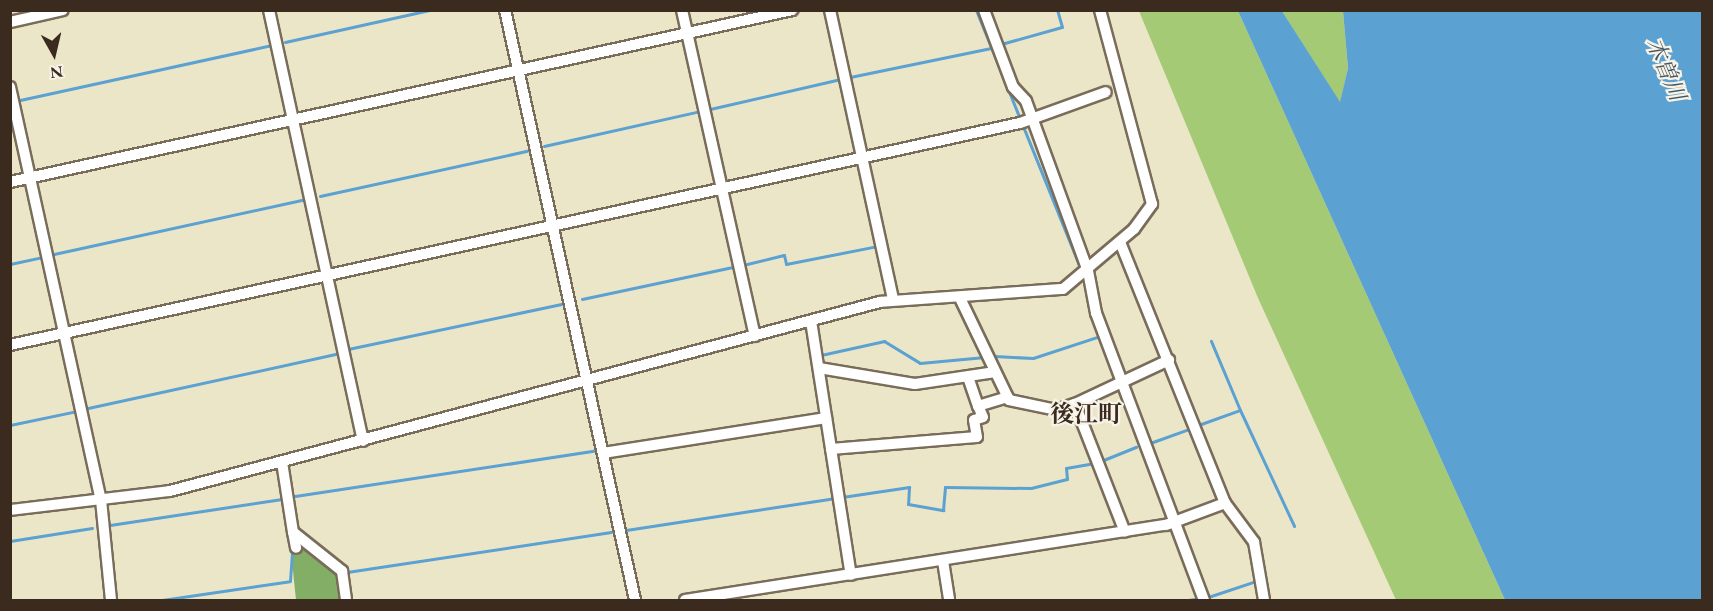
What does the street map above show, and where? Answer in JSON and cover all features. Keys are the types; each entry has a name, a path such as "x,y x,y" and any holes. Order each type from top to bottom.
{"street":[{"path":"10,22 63,10"},
{"path":"269,10 296,120 363,441"},
{"path":"506,10 635,600"},
{"path":"682,10 755,336"},
{"path":"10,182 792,10"},
{"path":"830,10 893,300"},
{"path":"984,10 1013,87 1026,101 1028,121 1088,271 1096,313 1204,600"},
{"path":"10,510 170,491 893,300 1047,294 1088,271 1120,242 1149,211 1152,196 1100,10"},
{"path":"10,87 101,500 111,600"},
{"path":"10,345 1028,121 1106,92"},
{"path":"1120,242 1226,503 1254,542 1264,600"},
{"path":"960,298 1008,397"},
{"path":"811,321 851,575"},
{"path":"978,406 1008,397 1056,410 1123,383 1169,360"},
{"path":"819,368 915,384 995,372"},
{"path":"831,449 977,437 974,420 983,417 968,377"},
{"path":"1075,404 1125,532"},
{"path":"603,453 826,418"},
{"path":"282,462 296,548"},
{"path":"685,600 1125,532 1176,522 1226,503"},
{"path":"293,532 342,571 346,600"},
{"path":"943,561 949,600"}],"green space":[{"path":"1139,11 1238,11 1505,600 1396,600 1258,298"},
{"path":"1282,11 1343,11 1348,68 1340,103"},
{"path":"301,547 339,574 343,600 296,600 291,551 298,553"}],"water":[{"name":"木曽川","path":"1238,11 1282,11 1340,102 1348,68 1343,11 1702,11 1702,600 1505,600"}],"waterway":[{"path":"285,42 429,10"},
{"path":"976,10 1080,268"},
{"path":"1001,44 1062,27 1057,10"},
{"path":"20,100 273,45"},
{"path":"850,77 991,48"},
{"path":"710,109 841,79"},
{"path":"544,146 701,111"},
{"path":"320,196 527,151"},
{"path":"54,254 306,199"},
{"path":"743,265 784,255 786,264 878,246"},
{"path":"10,264 42,257"},
{"path":"582,299 733,267"},
{"path":"348,349 561,304"},
{"path":"994,356 1033,358 1097,337"},
{"path":"821,355 884,341 920,363 985,357"},
{"path":"1201,424 1240,410 1211,341"},
{"path":"88,408 341,353"},
{"path":"1240,410 1294,526"},
{"path":"10,425 77,411"},
{"path":"1150,443 1189,429"},
{"path":"1101,461 1136,447"},
{"path":"295,496 594,451"},
{"path":"842,497 909,487 908,504 943,510 945,487 1031,488 1067,479 1066,468 1095,463"},
{"path":"626,530 836,498"},
{"path":"110,525 282,499"},
{"path":"10,541 92,528"},
{"path":"347,572 611,532"},
{"path":"162,600 290,581 292,549"},
{"path":"1208,597 1256,581"},
{"path":"1188,600 1195,599"}],"district":[{"name":"後江町","path":"1086,414"}]}
